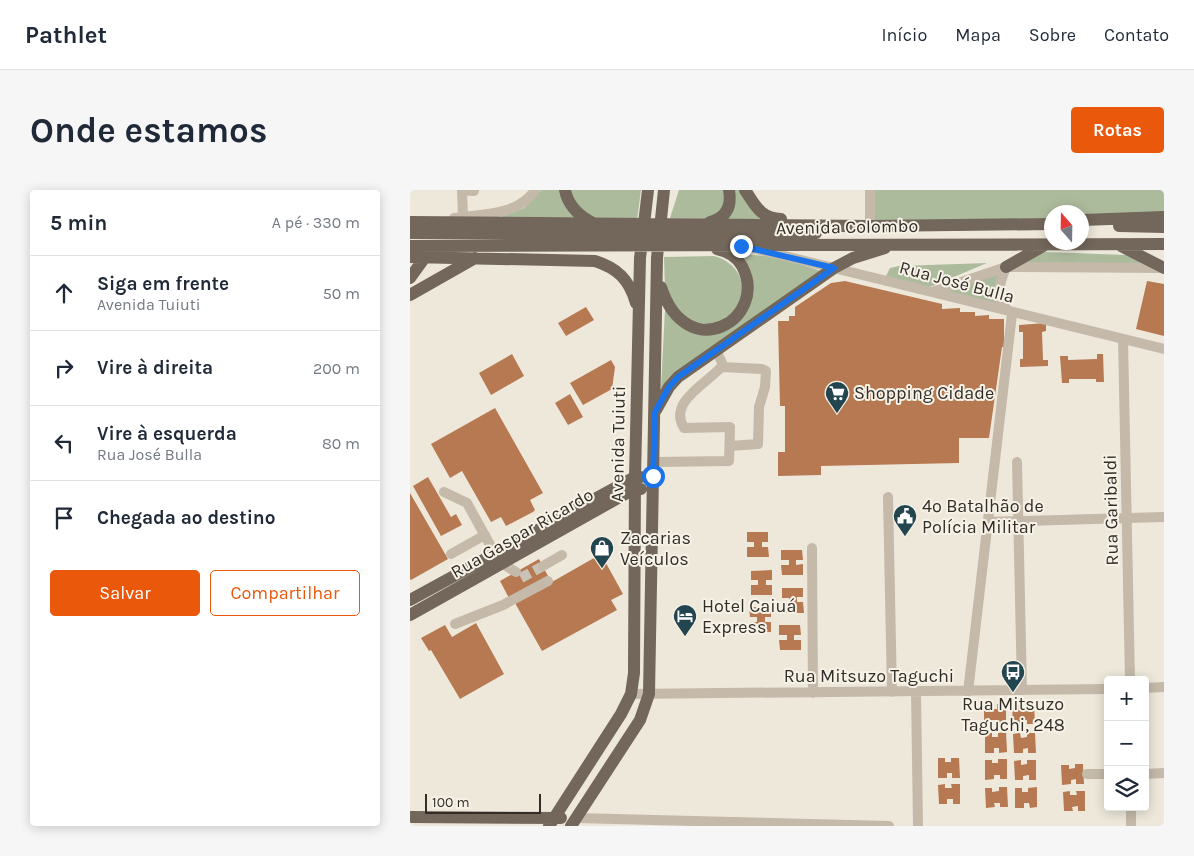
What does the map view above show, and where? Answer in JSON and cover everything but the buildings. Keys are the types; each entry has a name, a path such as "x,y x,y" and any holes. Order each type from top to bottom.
{"main road":[{"path":"565,190 572,208 582,218 595,225"},
{"name":"Avenida Tuiuti","path":"574,822 640,720 649,694 658,258 660,216 664,190"},
{"path":"660,216 672,190"},
{"path":"698,224 722,218 730,204 729,190"},
{"path":"745,190 760,213 766,217 870,226"},
{"name":"Avenida Tuiuti","path":"551,823 621,714 631,694 634,673 635,483 640,258 646,194"},
{"path":"1089,220 1164,217"},
{"name":"Avenida Colombo","path":"410,222 595,225 630,235"},
{"name":"Avenida Colombo","path":"410,246 495,247 630,235 677,235 698,224 870,226 1044,223"},
{"path":"1089,225 1164,227"},
{"name":"Avenida Colombo","path":"410,233 445,235 809,234 870,226"},
{"path":"410,278 425,257 445,235"},
{"name":"Avenida Colombo","path":"677,235 697,246 1044,244"},
{"path":"655,412 666,391 678,377 834,268 853,258 898,244"},
{"name":"Avenida Colombo","path":"1089,244 1161,245"},
{"path":"1119,244 1164,268"},
{"path":"1006,267 1044,245"},
{"path":"658,258 661,287 671,312 689,326 712,330 724,326 739,313 747,292 747,282 739,261 731,254 722,250 697,246"},
{"path":"410,294 495,247"},
{"path":"410,257 578,259 606,264 628,281 639,311"},
{"name":"Rua Gaspar Ricardo","path":"412,605 503,564 635,483 653,482"},
{"name":"Rua Gaspar Ricardo","path":"412,605 495,554 610,497"},
{"path":"593,758 610,765"},
{"path":"410,816 551,823 574,822"}],"street":[{"path":"464,216 462,190 474,191"},
{"path":"431,222 502,211 516,207 527,200 535,190"},
{"path":"870,190 870,226"},
{"name":"Rua José Bulla","path":"741,246 932,292 1012,314 1164,349"},
{"path":"968,692 1012,314 1005,308 999,297 999,288 1006,267"},
{"path":"932,292 1006,267 1164,268"},
{"name":"Rua Garibaldi","path":"1123,340 1130,676"},
{"path":"654,462 729,461 730,427 684,428 680,418 688,397 722,367 723,362 716,350"},
{"path":"722,367 762,369 766,371 767,376 759,407 758,444 730,446"},
{"path":"1018,462 1022,690"},
{"path":"444,492 467,503 495,554 503,564 516,572"},
{"path":"888,496 892,692"},
{"path":"987,522 1164,517"},
{"path":"451,554 485,535"},
{"path":"812,548 813,693"},
{"path":"543,566 562,555"},
{"path":"455,624 503,605 528,589 548,581"},
{"path":"1149,688 1164,687"},
{"name":"Rua Mitsuzo Taguchi","path":"631,694 968,692 1104,689"},
{"path":"916,692 918,826"},
{"path":"1149,774 1164,773"},
{"path":"1086,774 1104,774"},
{"path":"1131,811 1131,826"},
{"path":"574,822 889,826"}],"green space":[{"path":"541,190 560,190 578,220 501,217 524,208"},
{"path":"569,190 641,190 637,221 591,218 583,215"},
{"path":"679,190 727,190 727,205 713,219 670,218"},
{"path":"735,190 742,190 752,211 761,220 728,219 736,200"},
{"path":"871,190 1164,190 1164,217 1089,219 1089,205 1044,205 1044,220 870,226"},
{"path":"1046,252 1126,255 1149,264 1027,263 1028,256"},
{"path":"741,254 778,257 824,272 661,388 665,309 682,326 737,323 749,306 753,289 751,271"},
{"path":"714,256 729,263 739,275 742,282 741,298 733,312 715,324 688,322 665,291 664,257"},
{"path":"987,263 930,287 885,278 890,268 899,266"},
{"path":"1006,267 1001,279 1005,308 932,292"}],"tunnel":[{"path":"521,578 543,566"}],"place":[{"name":"Shopping Cidade","path":"837,414"},
{"name":"4º Batalhão de Polícia Militar","path":"905,537"},
{"name":"Zacarias Veículos","path":"602,569"},
{"name":"Hotel Caiuá Express","path":"685,637"},
{"name":"Rua Mitsuzo Taguchi, 248","path":"1013,693"}],"route":[{"path":"653,476 655,412 669,387 678,377 834,268 741,246"}]}
